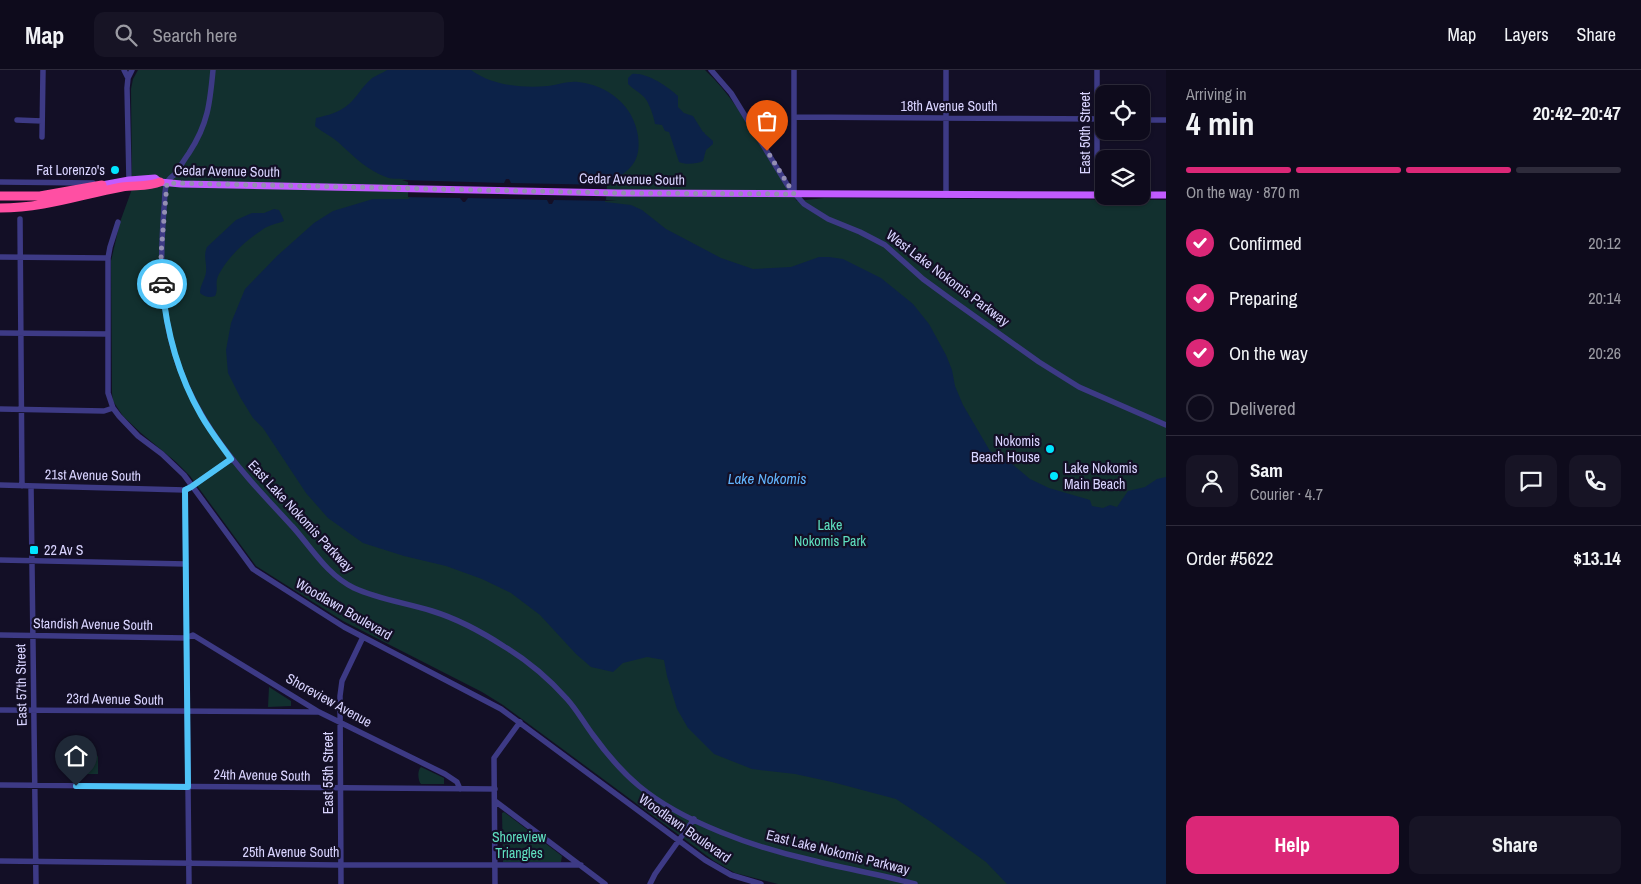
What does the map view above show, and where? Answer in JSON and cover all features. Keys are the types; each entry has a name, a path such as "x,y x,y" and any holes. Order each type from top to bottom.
{"highway":[{"name":"Cedar Avenue South","path":"0,208 38,206 122,187 164,182"},
{"name":"Cedar Avenue South","path":"0,196 40,196 102,185"}],"main road":[{"name":"Cedar Avenue South","path":"102,185 155,178 164,182 618,193 1095,195"},
{"path":"1150,195 1166,195"}],"street":[{"path":"42,137 43,70"},
{"path":"124,70 128,78"},
{"path":"129,180 126,88 132,70"},
{"path":"164,182 191,150 202,129 210,102 213,70"},
{"name":"West Lake Nokomis Parkway","path":"710,70 731,93 794,194 804,204 819,214 867,235 890,248 923,279 1039,362 1082,389 1166,424"},
{"path":"794,70 794,194"},
{"path":"946,70 946,194"},
{"name":"East 50th Street","path":"1098,70 1099,85"},
{"name":"18th Avenue South","path":"794,117 1095,119"},
{"path":"17,120 42,121"},
{"path":"1150,120 1166,120"},
{"path":"0,182 91,183 102,185"},
{"name":"East Lake Nokomis Parkway","path":"164,182 161,254 164,298 172,345 200,414 231,459 337,577 366,593 435,612 464,623 506,647 533,666 568,701 618,766 640,786 672,808 732,835 780,852 914,884"},
{"path":"20,219 22,486"},
{"path":"0,409 104,411 113,408 108,393 108,258 118,222"},
{"path":"0,257 108,258"},
{"path":"0,333 108,334"},
{"name":"Woodlawn Boulevard","path":"113,408 138,436 184,475 188,489 253,569 344,627 482,697 520,722 679,841 721,870 761,884"},
{"path":"189,884 186,638 188,489 231,459"},
{"name":"21st Avenue South","path":"0,485 188,489"},
{"name":"East 57th Street","path":"31,486 36,884"},
{"path":"0,560 186,564"},
{"name":"Standish Avenue South","path":"0,635 186,638"},
{"name":"Shoreview Avenue","path":"186,638 193,635 196,636 319,712 444,774 457,782 460,789"},
{"name":"East 55th Street","path":"342,884 340,696 342,681 364,637"},
{"name":"23rd Avenue South","path":"0,710 319,712"},
{"path":"495,884 494,758 520,722"},
{"name":"24th Avenue South","path":"0,785 495,789"},
{"path":"495,801 605,884"},
{"path":"650,884 694,819"},
{"name":"25th Avenue South","path":"0,861 341,865 581,865"}],"green space":[{"name":"Lake Nokomis","path":"138,70 705,70 719,84 743,116 785,185 797,201 824,198 1095,200 1095,205 1150,205 1150,200 1166,200 1166,884 778,884 735,873 714,861 503,705 482,692 343,621 256,566 190,476 123,416 113,401 111,261 120,222 132,189 131,89 133,79"},
{"path":"269,687 291,701 291,706 268,707"},
{"path":"83,748 93,748 98,757 98,774 83,774"},
{"path":"421,767 444,778 444,784 421,784 418,776"},
{"name":"Shoreview Triangles","path":"504,812 562,856 561,862 503,862 502,813"}],"water":[{"name":"Lake Nokomis","path":"387,70 471,70 489,80 508,85 538,87 578,82 599,87 609,92 618,99 631,115 636,125 639,146 635,161 631,167 604,185 605,202 631,205 642,210 666,229 721,258 753,269 791,267 819,257 829,257 843,259 881,278 913,304 929,324 946,355 963,405 990,451 1012,464 1030,479 1049,488 1090,500 1092,506 1103,508 1110,505 1117,507 1128,491 1145,487 1157,479 1166,477 1166,884 1007,884 986,862 896,799 795,774 752,769 714,754 688,728 677,709 664,660 647,657 623,663 613,672 591,667 576,654 540,615 511,593 482,579 446,566 404,556 363,543 328,518 306,493 240,397 228,373 226,350 231,323 245,289 277,256 314,223 333,211 373,199 409,199 409,180 389,178 373,171 315,126 316,118 341,110 352,101 373,77"},
{"path":"632,74 650,77 678,96 678,107 684,113 693,116 703,132 713,141 713,144 706,150 703,161 691,164 679,162 669,132 665,131 662,125 655,124 646,99 628,84 628,78"},
{"path":"274,209 279,210 284,221 264,228 238,249 223,267 218,277 215,296 207,297 200,293 206,272 205,253 207,247 236,220 252,213 264,213"}],"pier":[{"path":"506,179 509,179 511,183 610,185 607,186 606,200 617,201 554,200 552,204 549,204 547,200 468,198 463,202 460,198 402,197 408,197 408,182 402,180 504,183"}],"way so far":[{"path":"162,284 161,254 167,183 618,193 794,194 767,151"}],"place":[{"name":"Fat Lorenzo's","path":"115,170"},
{"name":"Nokomis Beach House","path":"1050,449"},
{"name":"Lake Nokomis Main Beach","path":"1054,476"},
{"name":"22 Av S","path":"34,550"}],"route":[{"path":"76,786 188,787 185,490 231,459 200,414 180,368 167,322 162,284"}],"park label":[{"name":"Lake Nokomis Park","path":"830,534"}]}
